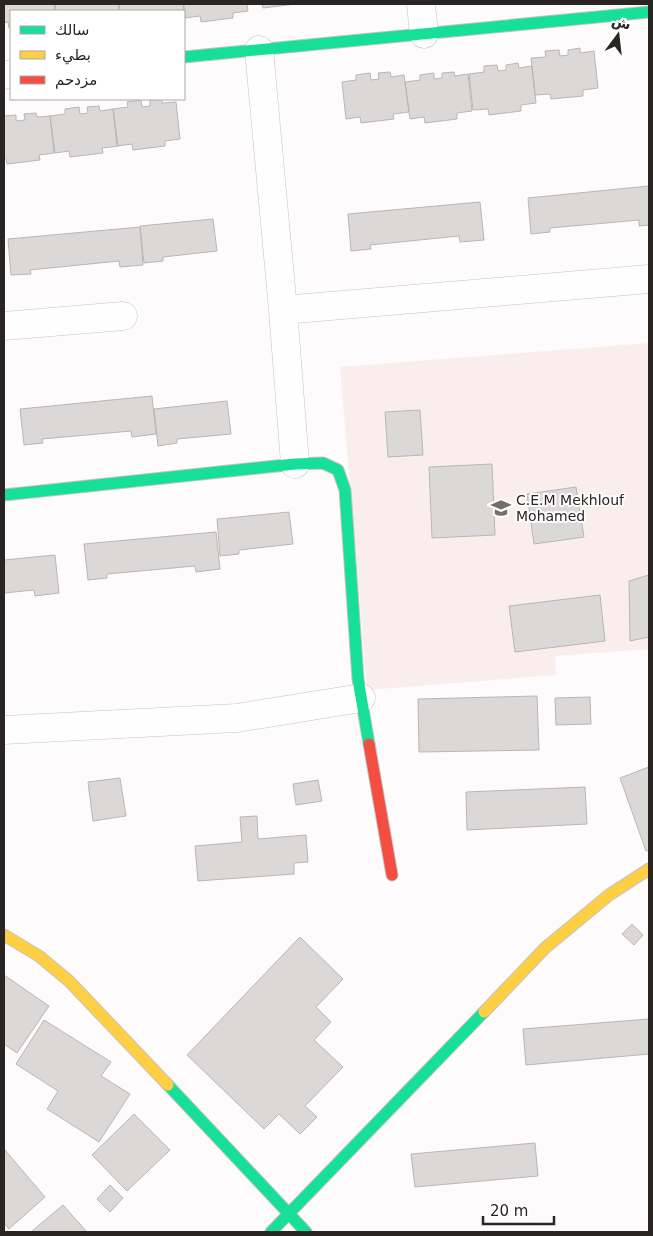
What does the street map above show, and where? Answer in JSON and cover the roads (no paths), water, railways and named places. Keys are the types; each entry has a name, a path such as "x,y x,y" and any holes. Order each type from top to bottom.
{"street":[{"path":"421,4 424,34"},
{"path":"185,58 649,12"},
{"path":"259,50 295,464"},
{"path":"283,310 649,279"},
{"path":"4,326 123,316"},
{"path":"4,495 295,464 323,463 331,465 338,470 343,478 361,698 392,875"},
{"path":"4,730 236,718 361,698"},
{"path":"271,1232 546,948 609,895 648,874"},
{"path":"4,935 39,956 69,981 306,1232"}],"place":[{"name":"C.E.M Mekhlouf Mohamed","path":"501,508"}]}
